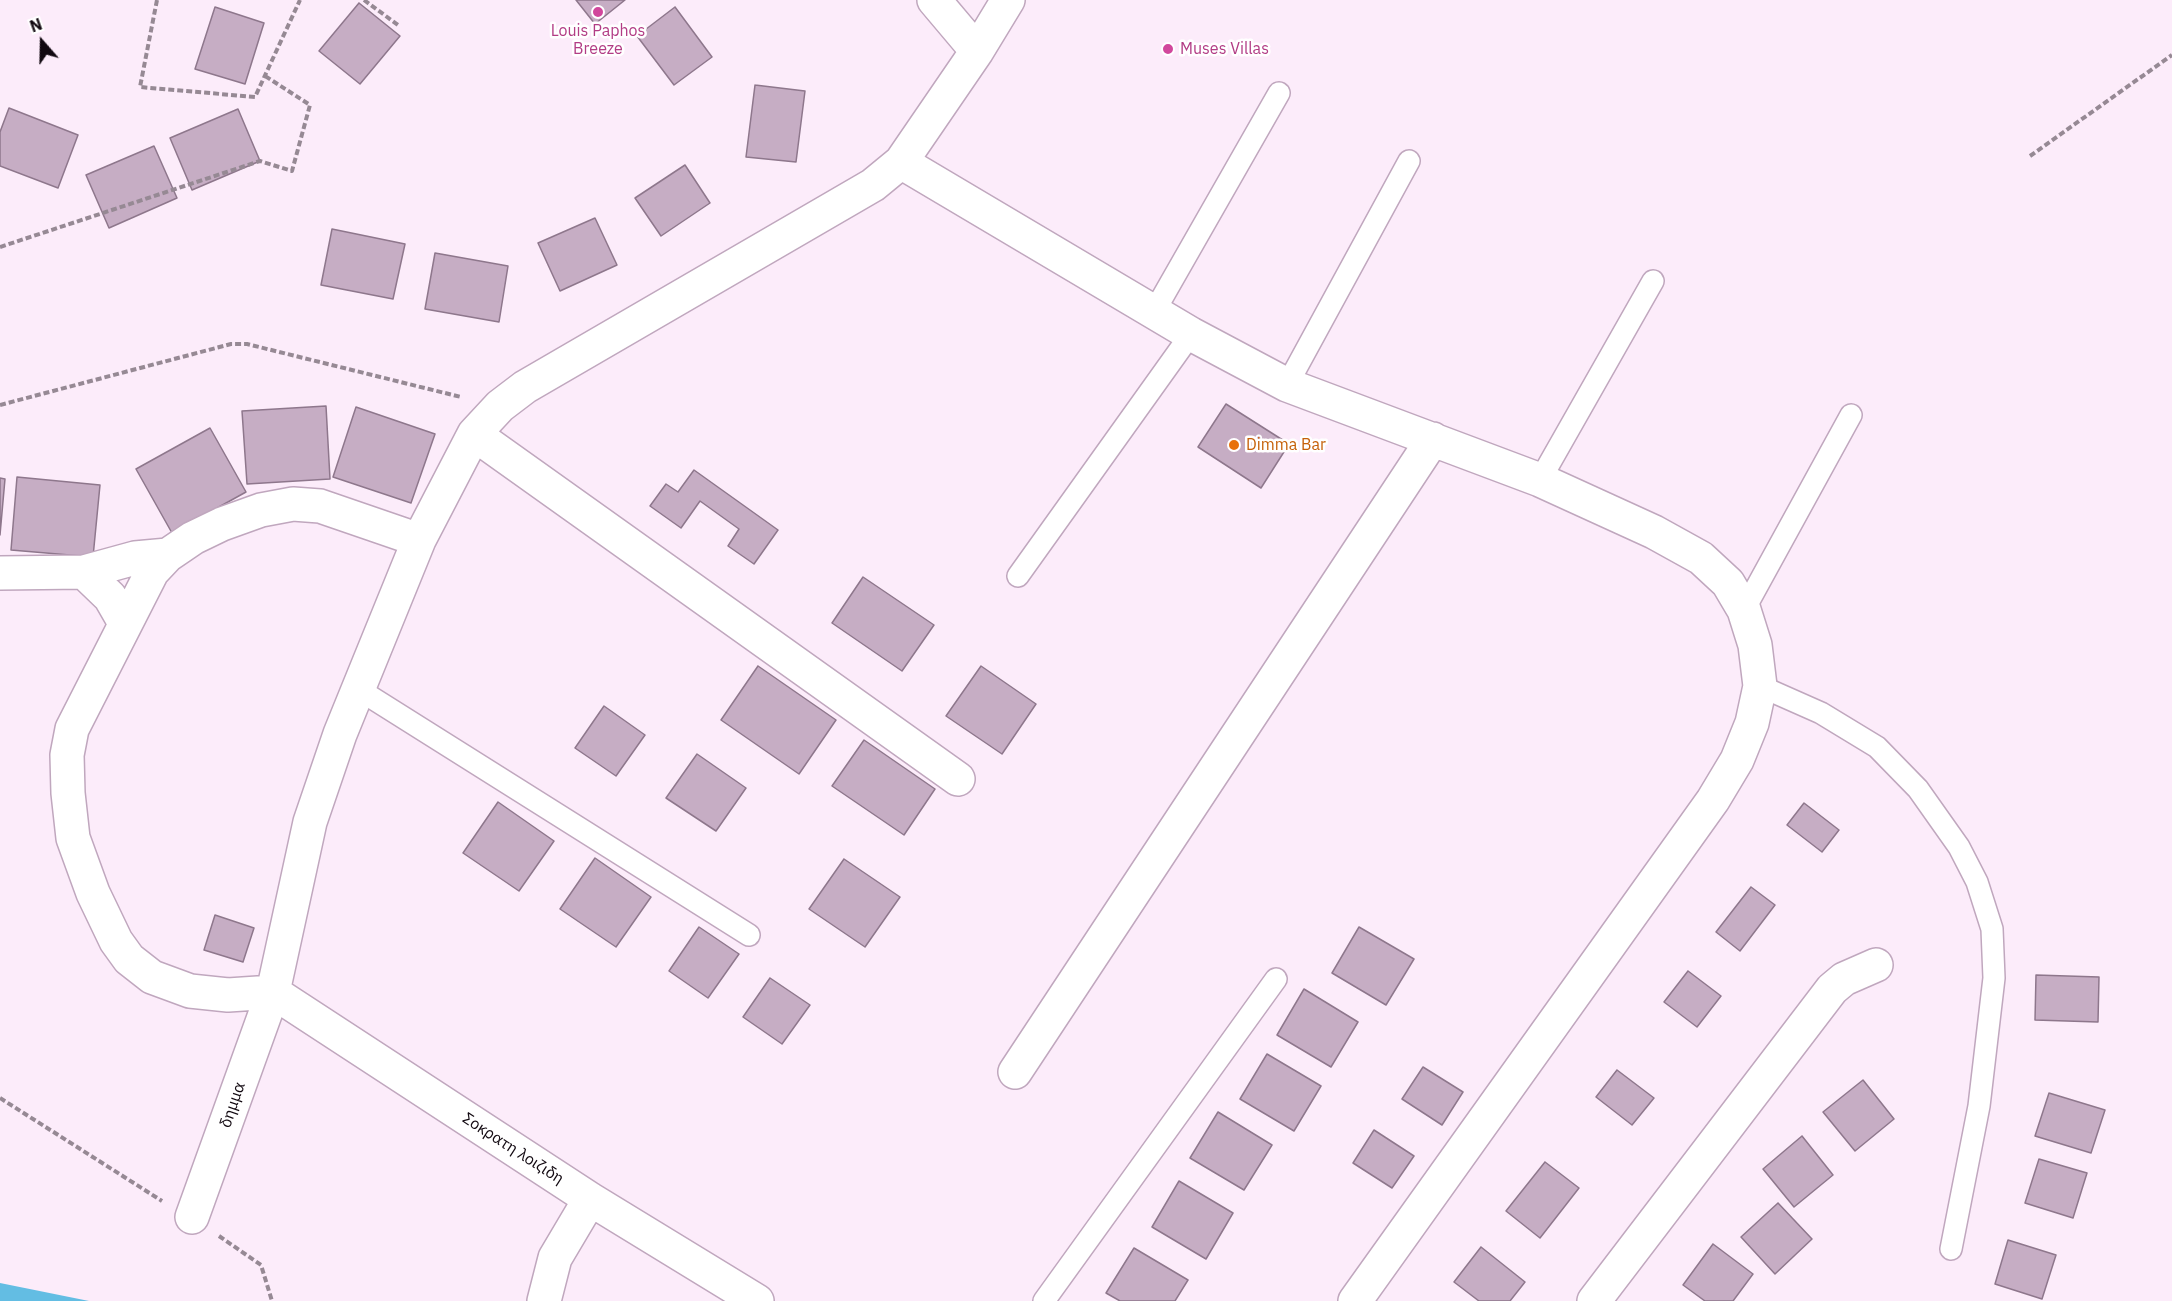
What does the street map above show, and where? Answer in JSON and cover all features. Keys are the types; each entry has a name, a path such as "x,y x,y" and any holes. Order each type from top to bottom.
{"street":[{"path":"934,0 977,51"},
{"name":"δημμα","path":"192,1217 273,992 310,822 358,689 419,540 474,434 500,406 525,387 846,203 901,162 977,51 1008,0"},
{"path":"901,162 1191,334 1287,386 1540,480 1654,532 1701,558 1728,583 1744,610 1755,645 1760,686 1752,723 1737,760 1713,800 1355,1301"},
{"path":"474,434 958,779"},
{"path":"1015,1072 1433,439"},
{"path":"273,992 228,995 190,991 152,977 129,959 116,941 93,893 74,838 68,793 67,755 72,729 152,572 168,555 193,538 222,524 261,510 292,504 320,506 419,540"},
{"path":"0,573 84,572 135,558 168,555"},
{"path":"84,572 110,597 125,623"},
{"path":"1594,1301 1832,990 1844,980 1875,965"},
{"name":"Σοκρατη λοιζιδη","path":"273,992 590,1199 757,1301"},
{"path":"544,1301 555,1258 590,1199"}],"lane":[{"path":"1154,312 1279,93"},
{"path":"1287,386 1409,160"},
{"path":"1540,480 1653,281"},
{"path":"1018,576 1191,334"},
{"path":"1744,610 1851,415"},
{"path":"1760,686 1821,713 1877,747 1917,789 1959,847 1977,882 1992,929 1994,978 1979,1106 1951,1249"},
{"path":"358,689 749,935"},
{"path":"1044,1301 1276,979"}],"path":[{"path":"157,0 140,87 255,97 300,0"},
{"path":"364,0 398,25"},
{"path":"2030,156 2172,55"},
{"path":"0,247 260,161 292,171 310,105 265,76"},
{"path":"0,405 231,344 247,345 500,406"},
{"path":"0,1098 146,1192 192,1217 261,1265 272,1301"}],"water":[{"path":"0,1283 89,1301 0,1301"}],"building":[{"name":"Louis Paphos Breeze","path":"576,0 625,0 595,24"},
{"path":"359,3 400,36 360,84 319,51"},
{"path":"215,7 264,23 245,84 195,69"},
{"path":"675,7 712,57 674,85 637,36"},
{"path":"755,85 805,91 796,162 746,157"},
{"path":"9,108 78,135 58,188 0,166 0,132"},
{"path":"238,109 260,161 192,190 170,138"},
{"path":"154,146 177,198 109,228 86,175"},
{"path":"685,165 710,203 661,236 635,198"},
{"path":"595,218 617,265 560,291 538,243"},
{"path":"332,229 405,244 393,299 321,285"},
{"path":"435,253 508,266 499,322 425,309"},
{"path":"1226,404 1289,444 1261,488 1198,447"},
{"path":"326,406 330,479 247,484 242,411"},
{"path":"356,407 435,434 411,503 333,477"},
{"path":"210,428 246,492 172,533 136,469"},
{"path":"694,470 778,530 754,564 728,546 739,529 700,501 681,528 650,506 666,484 678,492"},
{"path":"17,477 100,485 93,557 11,550"},
{"path":"0,478 5,479 0,535"},
{"path":"863,577 934,625 902,671 832,623"},
{"path":"758,666 836,720 799,774 721,720"},
{"path":"981,666 1036,704 1002,754 946,716"},
{"path":"604,706 645,735 616,776 575,748"},
{"path":"864,740 935,789 904,835 832,786"},
{"path":"697,754 746,788 716,831 666,798"},
{"path":"498,802 554,841 519,891 463,853"},
{"path":"1804,803 1839,830 1822,852 1787,825"},
{"path":"595,858 651,897 616,947 560,909"},
{"path":"844,859 900,897 865,947 809,909"},
{"path":"1751,887 1775,905 1740,951 1716,932"},
{"path":"215,915 254,928 243,962 204,950"},
{"path":"699,927 739,954 708,998 669,971"},
{"path":"1359,927 1414,959 1386,1005 1332,973"},
{"path":"1688,971 1721,996 1697,1027 1664,1002"},
{"path":"2036,975 2099,977 2098,1022 2035,1020"},
{"path":"770,978 810,1005 782,1044 743,1017"},
{"path":"1304,989 1358,1022 1331,1067 1277,1035"},
{"path":"1267,1054 1321,1086 1294,1131 1240,1099"},
{"path":"1423,1067 1463,1092 1442,1125 1402,1099"},
{"path":"1617,1070 1654,1098 1632,1125 1596,1097"},
{"path":"1863,1080 1894,1119 1855,1151 1823,1112"},
{"path":"2049,1093 2105,1110 2091,1153 2035,1136"},
{"path":"1218,1112 1272,1145 1244,1190 1190,1158"},
{"path":"1374,1130 1414,1156 1392,1188 1353,1163"},
{"path":"1802,1136 1833,1175 1794,1207 1763,1169"},
{"path":"2039,1159 2087,1173 2073,1218 2025,1203"},
{"path":"1545,1162 1579,1188 1540,1238 1506,1211"},
{"path":"1179,1181 1233,1213 1206,1259 1152,1227"},
{"path":"1778,1203 1812,1239 1775,1274 1741,1237"},
{"path":"2008,1240 2056,1255 2042,1299 1995,1284"},
{"path":"1713,1244 1753,1274 1733,1301 1705,1301 1683,1285"},
{"path":"1481,1247 1525,1282 1510,1301 1479,1301 1454,1282"},
{"path":"1134,1248 1188,1280 1175,1301 1120,1301 1106,1293"}],"place":[{"name":"Louis Paphos Breeze","path":"598,12"},
{"name":"Muses Villas","path":"1168,49"},
{"name":"Dimma Bar","path":"1234,445"}]}
